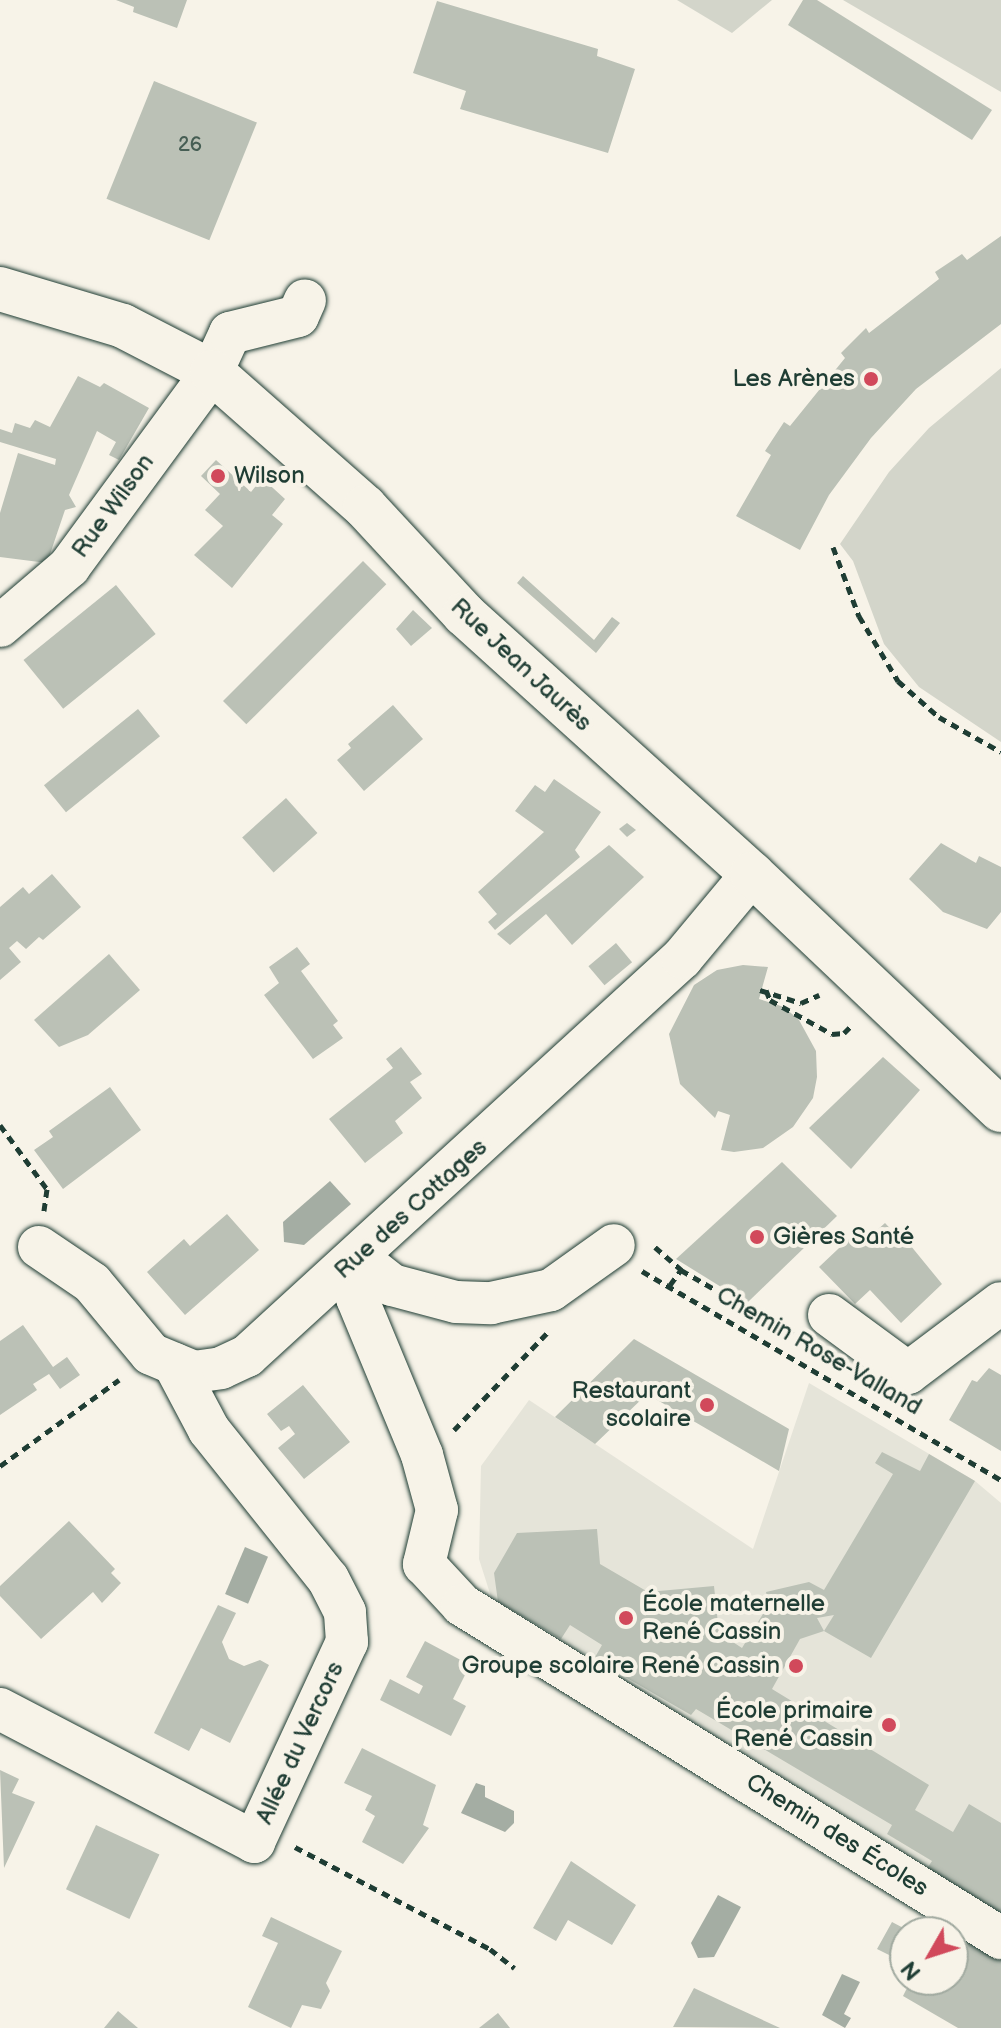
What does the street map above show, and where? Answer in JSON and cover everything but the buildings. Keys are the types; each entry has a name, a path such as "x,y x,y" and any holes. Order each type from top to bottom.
{"main road":[{"name":"Rue Jean Jaurès","path":"0,289 123,326 212,372 365,507 538,683 752,874 1001,1110"}],"street":[{"name":"Rue Wilson","path":"0,626 69,567 212,372 230,333 298,316 305,300"},
{"name":"Rue des Cottages","path":"162,1359 194,1372 221,1368 247,1356 359,1259 682,958 752,874"},
{"path":"39,1247 92,1283 162,1359"},
{"path":"359,1259 392,1285 456,1302 491,1303 551,1290 625,1258"},
{"name":"Chemin des Écoles","path":"359,1259 357,1298 422,1455 437,1510 424,1564 462,1605 677,1734 1001,1938"},
{"path":"829,1315 908,1373 1001,1303"},
{"name":"Allée du Vercors","path":"0,1709 254,1842 260,1830 347,1642 345,1612 328,1579 209,1430 162,1359"}],"path":[{"path":"833,547 859,616 898,681 939,717 1001,752"},
{"path":"823,991 801,1003 763,990 770,1000 832,1034 844,1033 855,1022"},
{"path":"0,1125 47,1189 39,1247"},
{"path":"655,1247 681,1270 731,1300"},
{"name":"Chemin Rose-Valland","path":"625,1258 1001,1480"},
{"path":"670,1285 681,1270"},
{"path":"422,1455 457,1427 550,1330"},
{"path":"0,1466 162,1359"},
{"path":"260,1830 490,1949 514,1968"}],"shaded area":[{"path":"677,0 772,0 732,33"},
{"path":"843,0 1001,0 1001,92"},
{"path":"1001,368 1001,742 919,687 884,644 853,561 840,544 889,472 929,428"},
{"path":"330,1181 351,1204 304,1245 284,1242 283,1222"},
{"name":"Groupe scolaire René Cassin","path":"809,1383 975,1481 1001,1503 1001,1928 494,1606 479,1559 481,1466 529,1400 753,1549"},
{"path":"245,1547 268,1557 248,1604 225,1594"},
{"path":"476,1783 485,1786 485,1797 514,1811 514,1823 505,1832 461,1813"},
{"path":"718,1895 741,1907 714,1957 698,1958 691,1943"},
{"path":"842,1974 860,1982 844,2014 851,2018 845,2028 822,2015"}],"place":[{"name":"Les Arènes","path":"871,379"},
{"name":"Wilson","path":"218,476"},
{"name":"Gières Santé","path":"757,1237"},
{"name":"Restaurant scolaire","path":"707,1405"},
{"name":"École maternelle René Cassin","path":"626,1618"},
{"name":"Groupe scolaire René Cassin","path":"796,1666"},
{"name":"École primaire René Cassin","path":"889,1725"}]}
